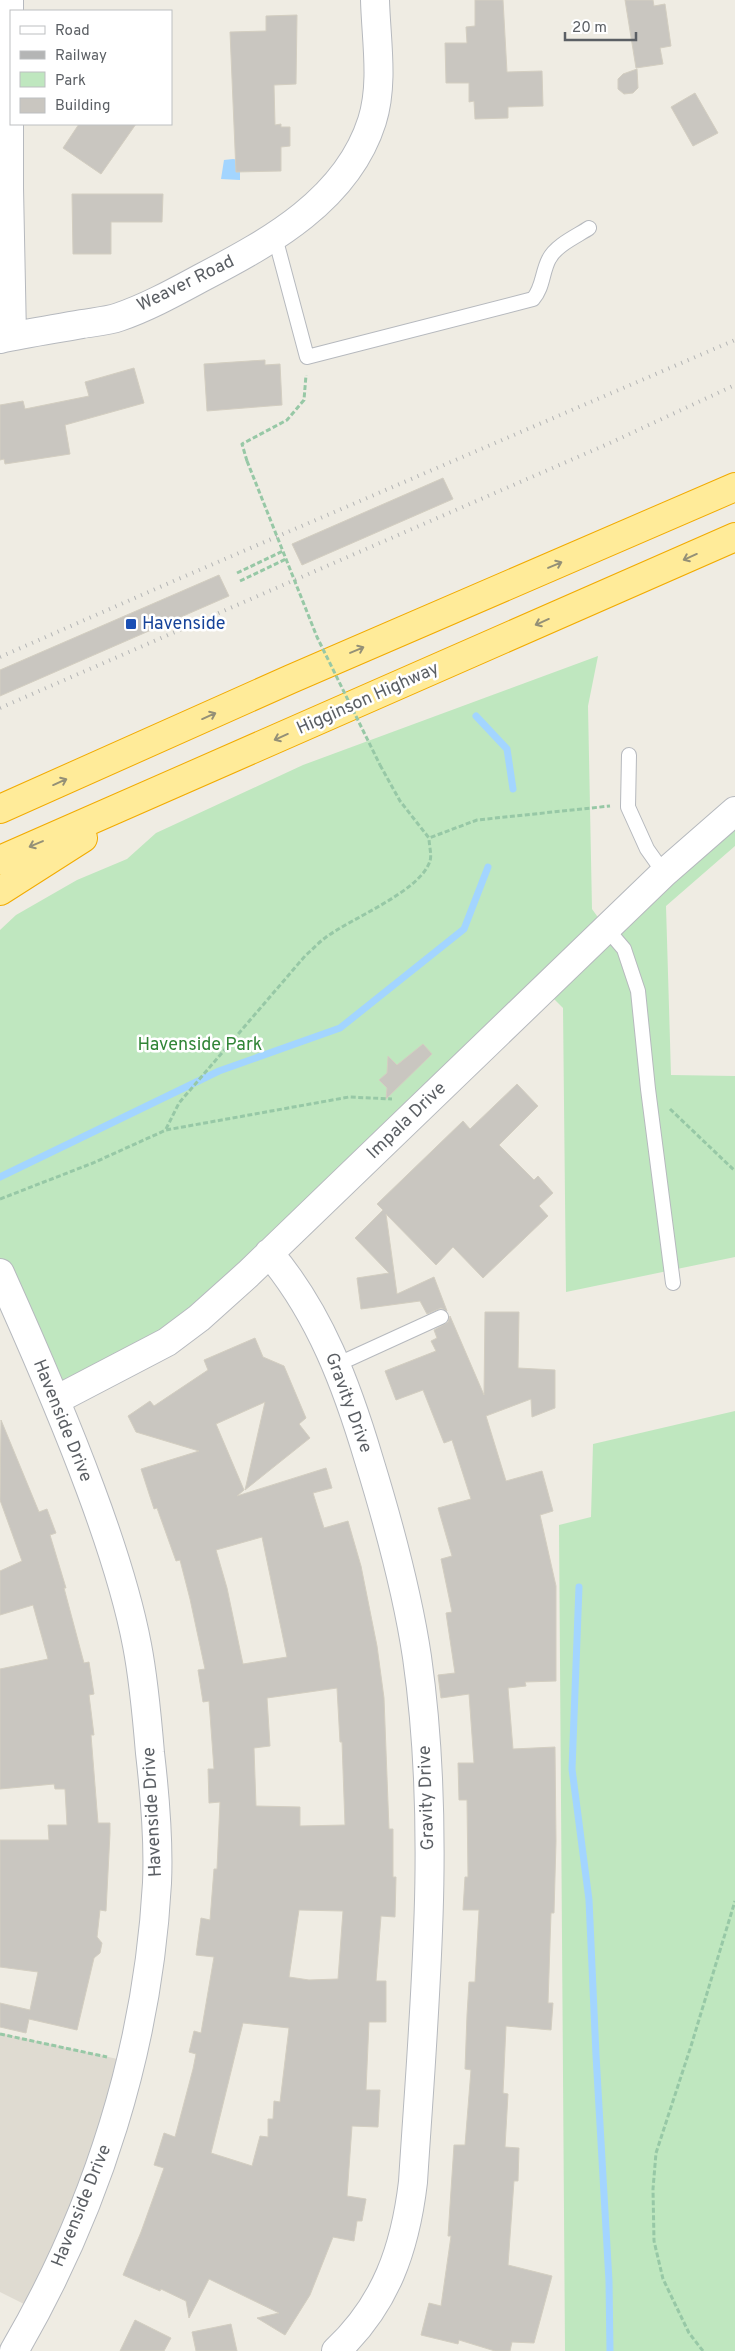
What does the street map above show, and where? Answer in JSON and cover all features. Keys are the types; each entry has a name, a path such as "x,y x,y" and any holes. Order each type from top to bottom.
{"highway":[{"path":"0,809 292,679 735,488"},
{"name":"Higginson Highway","path":"0,860 735,537"},
{"path":"0,891 152,794"}],"street":[{"path":"6,338 10,0"},
{"name":"Weaver Road","path":"6,338 118,318 161,299 275,237 324,196 345,174 361,148 372,120 378,91 375,0"},
{"name":"Impala Drive","path":"56,1400 167,1342 199,1318 428,1101 664,873 735,811"},
{"name":"Gravity Drive","path":"269,1253 296,1287 336,1365 353,1406 386,1514 398,1562 416,1657 426,1750 429,1865 426,1975 413,2182 409,2214 391,2275 375,2305 353,2335 336,2351"},
{"name":"Havenside Drive","path":"4,1291 56,1400 105,1528 119,1575 137,1644 145,1696 157,1834 157,1881 143,1999 131,2063 105,2154 84,2209 38,2310 14,2351"}],"lane":[{"path":"275,237 307,356 533,298 539,292 549,258 556,250 589,228"},
{"path":"629,755 628,807 647,849 664,873"},
{"path":"607,929 624,949 638,991 648,1089 673,1282"},
{"path":"336,1365 440,1317"}],"path":[{"path":"166,1130 179,1103 305,956 326,937 414,883 425,871 430,860 429,838 400,801 380,765 317,637 242,444 288,420 304,400 307,356"},
{"path":"237,573 283,551"},
{"path":"240,580 286,558"},
{"path":"429,838 477,820 600,806 628,807"},
{"path":"648,1089 735,1170"},
{"path":"0,1199 92,1163 166,1130 349,1097 428,1101"},
{"path":"703,2351 688,2333 662,2279 654,2241 653,2189 656,2152 691,2046 735,1901"},
{"path":"0,2034 131,2063"}],"shaded area":[{"path":"0,2033 131,2062 36,2310 0,2292"}],"green space":[{"name":"Havenside Park","path":"598,656 588,706 592,909 607,930 735,812 735,846 666,906 671,1075 735,1076 735,1257 566,1292 563,1008 545,990 248,1275 57,1400 0,1272 0,930 16,915 77,880 127,859 156,833 303,765"},
{"path":"735,1411 735,2351 565,2351 559,1525 591,1517 593,1444"}],"water":[{"path":"224,160 240,160 240,180 221,179"}],"building":[{"path":"475,0 503,0 507,72 542,71 543,106 508,107 508,118 475,119 474,101 469,102 469,83 446,83 445,43 467,43 466,27 475,26"},
{"path":"625,0 653,0 654,6 665,4 671,46 660,48 663,64 636,68"},
{"path":"297,15 296,84 274,85 275,125 281,124 281,127 290,127 290,146 281,147 281,171 236,172 230,32 266,31 266,16"},
{"path":"637,69 638,88 633,93 624,94 618,89 618,79 623,74"},
{"path":"695,93 718,133 693,146 671,107"},
{"path":"78,125 135,125 101,174 63,148"},
{"path":"72,194 163,194 162,222 111,222 111,254 73,254"},
{"path":"265,360 265,365 280,364 282,405 207,411 204,364"},
{"path":"134,368 144,403 65,425 70,454 5,464 4,459 0,460 0,405 23,401 25,409 89,396 85,382"},
{"path":"443,478 453,499 302,565 292,544"},
{"path":"219,575 229,596 0,696 0,670"},
{"path":"423,1044 432,1054 386,1099 387,1088 379,1080 387,1073 388,1056 397,1065"},
{"path":"517,1084 538,1106 499,1145 534,1180 538,1176 553,1193 539,1206 548,1216 483,1278 453,1247 436,1265 386,1214 397,1294 434,1277 447,1311 441,1308 427,1314 420,1301 361,1309 357,1278 389,1273 355,1238 383,1210 377,1204 463,1121 470,1129"},
{"path":"485,1312 519,1312 518,1368 555,1370 555,1408 532,1417 531,1399 486,1416 506,1481 542,1471 553,1511 540,1515 556,1586 556,1681 525,1682 526,1686 508,1688 513,1749 555,1747 556,1841 554,1913 551,1913 548,2003 553,2003 551,2030 506,2026 503,2093 508,2094 505,2147 519,2148 518,2181 514,2181 508,2265 552,2276 534,2343 512,2342 510,2351 495,2351 459,2340 458,2344 421,2335 429,2303 441,2306 451,2236 448,2236 454,2145 465,2145 471,2070 465,2069 467,2015 469,1982 475,1982 479,1910 463,1910 465,1877 468,1877 467,1800 459,1800 458,1763 474,1763 469,1694 441,1698 438,1675 455,1673 446,1613 452,1612 441,1559 452,1556 438,1508 471,1499 452,1440 444,1443 423,1390 396,1400 385,1371 436,1351 431,1341 437,1338 434,1330 448,1322 450,1316 484,1395"},
{"path":"255,1338 263,1357 284,1366 306,1418 299,1424 310,1438 245,1490 265,1402 216,1424 244,1490 237,1496 326,1468 332,1488 313,1493 324,1528 348,1521 361,1566 377,1646 384,1698 389,1829 393,1829 393,1877 396,1877 395,1917 381,1916 376,1981 386,1981 386,2022 369,2022 366,2090 380,2090 378,2127 352,2126 347,2196 366,2199 362,2221 357,2221 354,2241 333,2237 310,2295 285,2335 257,2318 279,2313 209,2279 189,2318 186,2301 161,2289 160,2291 123,2275 164,2168 154,2165 164,2133 175,2137 196,2054 189,2052 194,2031 201,2033 214,1957 196,1955 201,1918 210,1920 214,1869 217,1869 220,1802 209,1803 208,1769 214,1769 209,1701 203,1702 198,1670 205,1669 190,1599 180,1560 176,1561 157,1508 154,1509 141,1469 199,1451 136,1432 128,1416 150,1401 154,1406 208,1370 204,1360","holes":["262,1537 287,1657 243,1664 227,1588 216,1550","337,1688 340,1742 342,1742 345,1825 300,1826 300,1807 256,1806 254,1748 270,1746 267,1698","299,1910 343,1911 338,1979 309,1980 289,1977","243,2023 289,2028 280,2102 274,2101 273,2119 268,2119 268,2137 260,2136 252,2166 211,2153"]},
{"path":"1,1420 39,1512 47,1509 56,1533 50,1535 66,1588 64,1588 84,1663 89,1662 94,1694 89,1695 94,1735 91,1735 98,1823 110,1823 110,1833 106,1911 100,1910 97,1937 102,1943 100,1953 94,1958 77,2030 29,2019 26,2033 0,2027 0,2003 30,2010 38,1972 0,1967 0,1840 49,1840 48,1825 67,1825 65,1789 55,1789 54,1784 0,1789 0,1669 48,1659 33,1605 0,1615 0,1571 22,1561 0,1500"},
{"path":"135,2320 171,2338 164,2351 120,2351"},
{"path":"231,2324 237,2351 196,2351 192,2332"}],"waterway":[{"path":"476,716 507,749 513,789"},
{"path":"0,1177 219,1071 340,1028 464,929 488,867"},
{"path":"579,1587 572,1769 589,1900 609,2281 610,2351"}],"railway":[{"path":"0,657 735,340"},
{"path":"0,708 610,443 735,385"}],"place":[{"name":"Havenside","path":"131,624"}]}
